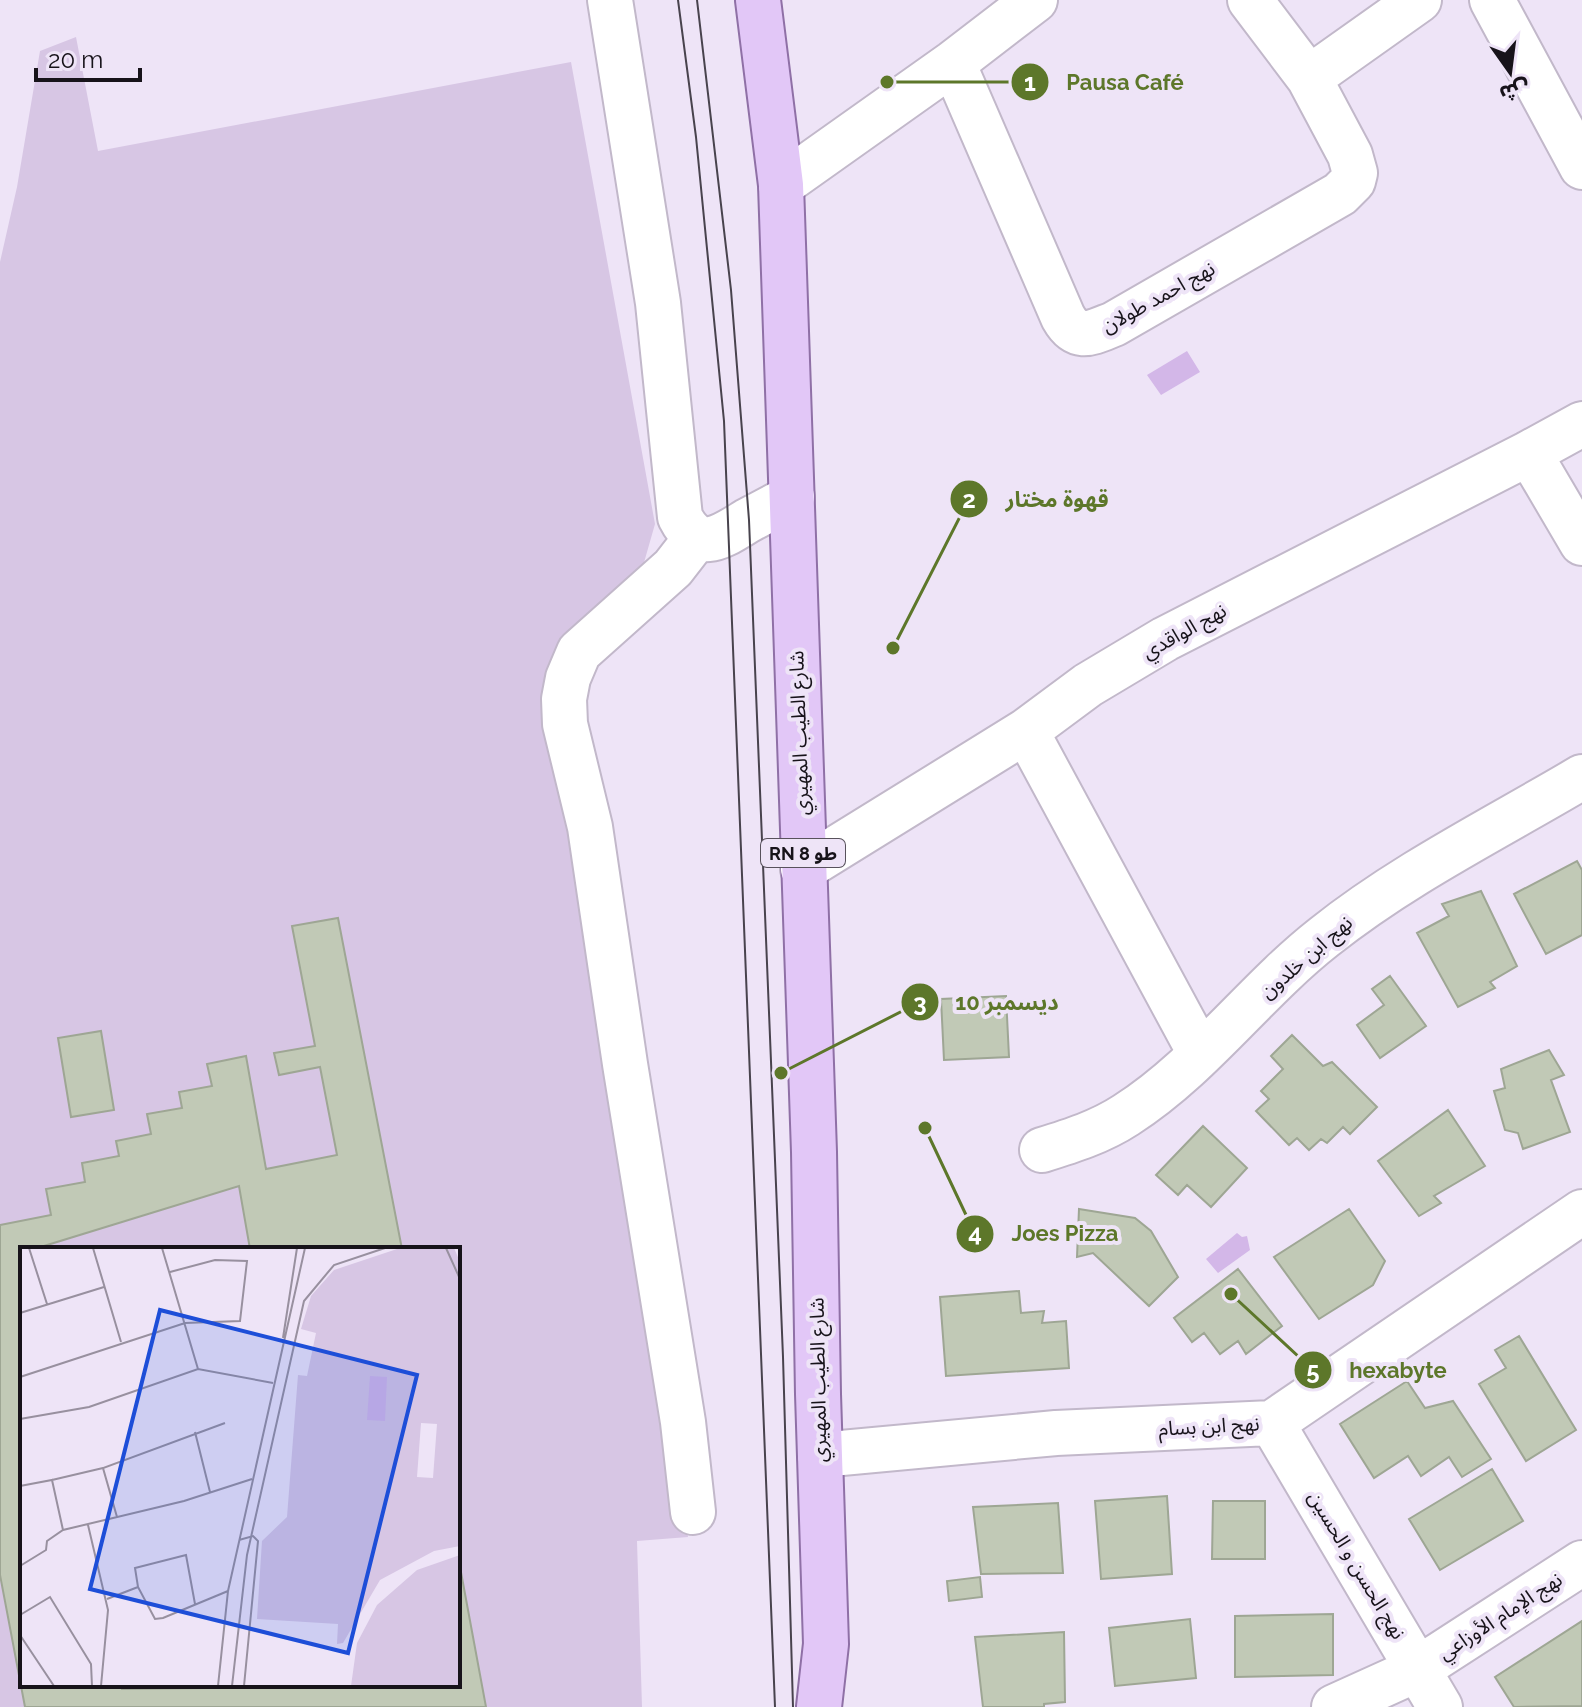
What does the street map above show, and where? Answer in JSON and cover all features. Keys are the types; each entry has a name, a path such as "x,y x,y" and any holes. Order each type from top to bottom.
{"main road":[{"name":"شارع الطيب المهيري","path":"758,0 781,185 814,1152 826,1644 819,1707"}],"street":[{"path":"610,0 658,303 680,517 685,527 697,537 716,539 792,497"},
{"path":"781,185 953,63 1035,0"},
{"name":"نهج احمد طولان","path":"953,63 1063,317 1070,330 1093,333 1114,324 1348,188 1355,173 1354,165 1309,78 1250,0"},
{"path":"1309,78 1419,0"},
{"path":"1492,0 1582,167"},
{"name":"نهج الواقدي","path":"803,869 1026,731 1088,685 1165,639 1582,424"},
{"path":"1529,453 1582,543"},
{"path":"693,1512 683,1422 590,827 565,724 564,699 568,678 579,652 673,568 697,537"},
{"path":"1026,731 1200,1053"},
{"name":"نهج ابن خلدون","path":"1042,1150 1084,1137 1125,1116 1164,1088 1322,938 1392,888 1582,777"},
{"name":"نهج ابن بسام","path":"820,1455 1056,1433 1272,1423 1582,1212"},
{"name":"نهج الحسن و الحسين","path":"1272,1423 1440,1707"},
{"name":"نهج الإمام الأوزاعي","path":"1334,1707 1418,1669 1582,1563"}],"shaded area":[{"path":"76,37 98,151 571,62 655,524 641,573 548,694 688,1537 637,1541 642,1707 0,1707 0,262 17,187 40,51"},
{"path":"1187,351 1200,372 1161,395 1147,375"},
{"path":"1237,1233 1247,1236 1250,1250 1218,1273 1206,1259"}],"building":[{"path":"1577,861 1582,870 1582,935 1546,954 1514,894"},
{"path":"1481,891 1517,966 1490,982 1495,988 1458,1007 1417,933 1449,916 1442,904"},
{"path":"338,918 402,1247 250,1247 239,1186 44,1247 20,1247 20,1681 0,1575 0,1225 51,1215 46,1189 85,1182 82,1163 119,1156 116,1141 151,1134 147,1114 182,1108 179,1092 212,1086 207,1064 246,1056 266,1169 337,1155 320,1067 279,1075 274,1053 315,1046 292,926"},
{"path":"1390,976 1426,1026 1380,1058 1357,1025 1384,1005 1372,989"},
{"path":"1006,996 1009,1057 944,1060 941,999"},
{"path":"101,1031 114,1110 71,1117 58,1038"},
{"path":"1292,1035 1323,1066 1332,1062 1377,1107 1350,1134 1343,1127 1327,1143 1321,1139 1309,1150 1297,1138 1289,1145 1256,1111 1269,1099 1261,1091 1283,1069 1271,1056"},
{"path":"1549,1050 1564,1075 1551,1080 1570,1132 1523,1149 1518,1133 1505,1130 1494,1091 1505,1088 1501,1069"},
{"path":"1448,1110 1485,1166 1434,1196 1441,1203 1419,1216 1378,1161"},
{"path":"1203,1126 1247,1168 1211,1207 1187,1185 1178,1195 1156,1175"},
{"path":"1079,1209 1135,1218 1151,1231 1178,1277 1149,1306 1093,1253 1077,1257"},
{"path":"1349,1209 1385,1261 1373,1285 1319,1319 1274,1257"},
{"path":"1238,1269 1282,1326 1246,1354 1238,1341 1220,1354 1204,1333 1192,1342 1174,1318"},
{"path":"1019,1291 1021,1313 1044,1311 1042,1323 1066,1321 1069,1368 946,1376 940,1297"},
{"path":"1519,1336 1576,1430 1526,1461 1479,1384 1506,1368 1495,1350"},
{"path":"1407,1381 1425,1408 1453,1401 1491,1459 1462,1477 1449,1457 1421,1476 1408,1456 1374,1478 1340,1424"},
{"path":"1492,1469 1523,1521 1440,1570 1409,1519"},
{"path":"1167,1496 1172,1574 1101,1579 1095,1501"},
{"path":"1213,1501 1265,1501 1265,1559 1212,1559"},
{"path":"1058,1503 1063,1573 981,1574 973,1507"},
{"path":"460,1567 486,1707 25,1707 21,1687 460,1687"},
{"path":"980,1577 982,1597 949,1601 947,1581"},
{"path":"1333,1614 1333,1675 1235,1677 1235,1616"},
{"path":"1190,1619 1196,1678 1115,1686 1109,1628"},
{"path":"1582,1621 1582,1706 1514,1707 1495,1677"},
{"path":"1064,1632 1065,1702 1044,1704 1044,1707 983,1707 975,1637"}],"tram line":[{"path":"678,0 696,137 724,421 775,1707"},
{"path":"697,0 731,290 749,520 783,1357 793,1707"}],"place":[{"name":"Pausa Café","path":"887,82"},
{"name":"قهوة مختار","path":"893,648"},
{"name":"10 ديسمبر","path":"781,1073"},
{"name":"Joes Pizza","path":"925,1128"},
{"name":"hexabyte","path":"1231,1294"}]}
